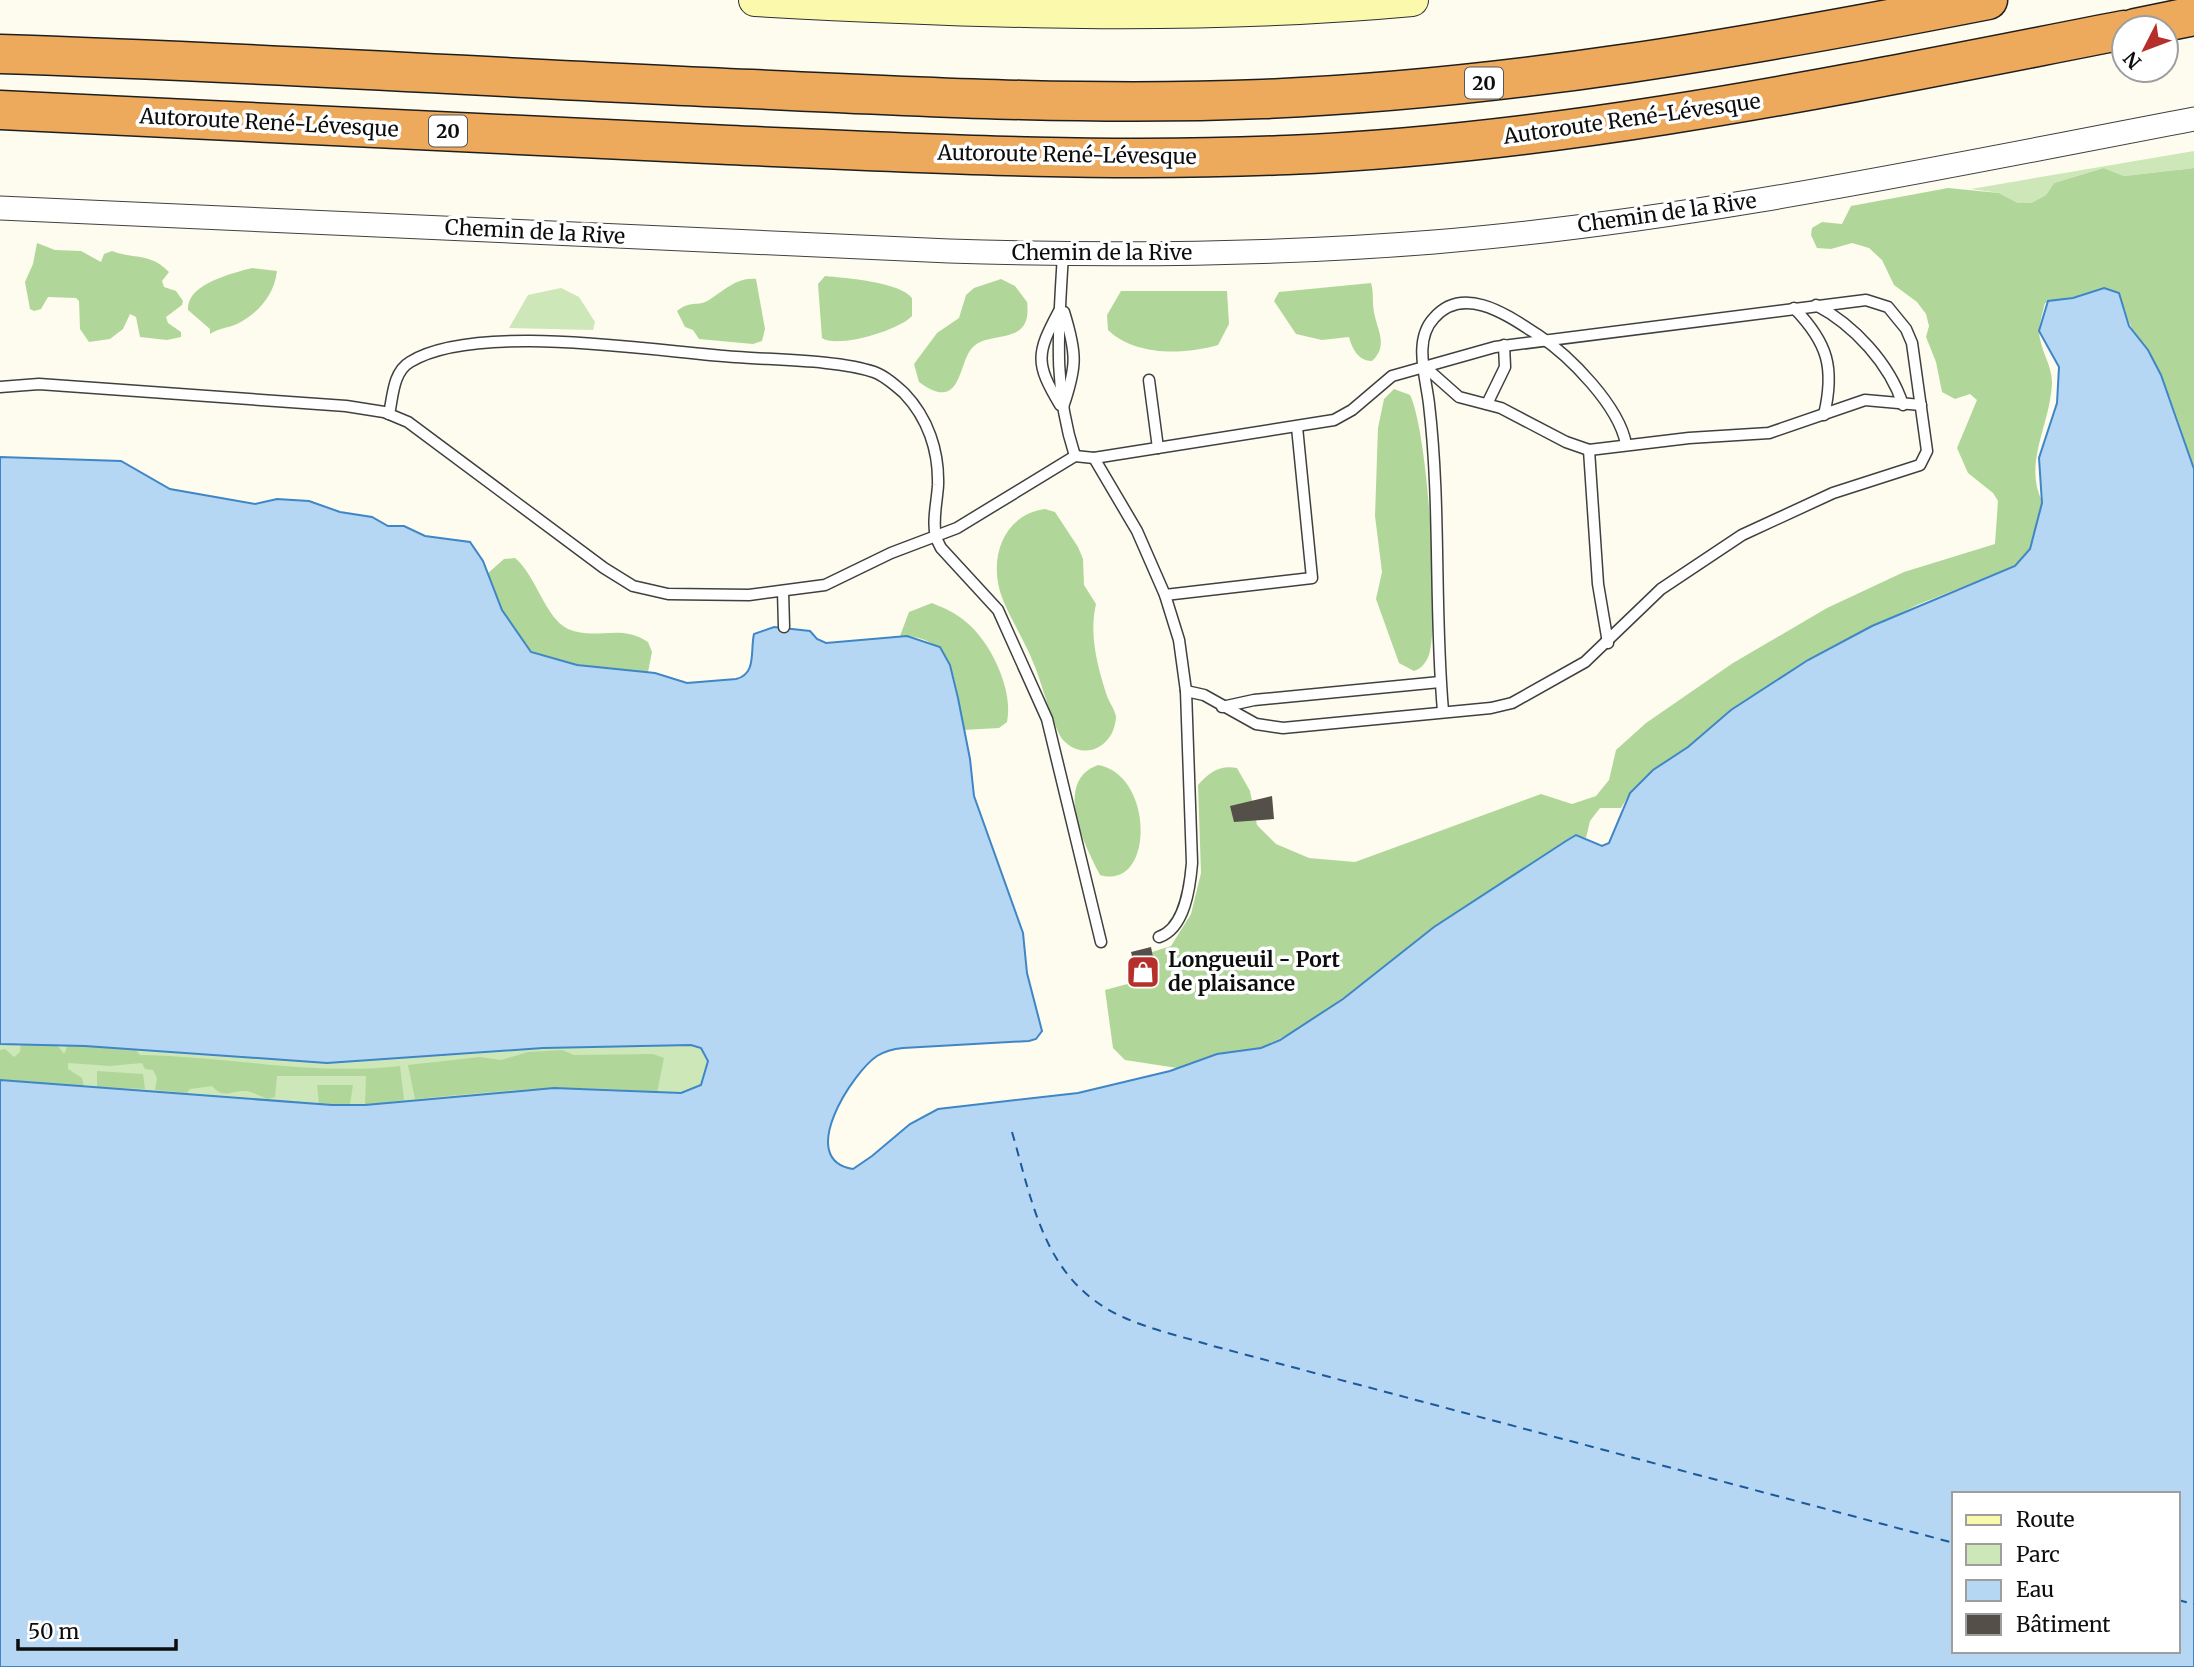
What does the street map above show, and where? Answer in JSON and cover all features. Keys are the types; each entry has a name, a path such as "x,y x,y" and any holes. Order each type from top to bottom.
{"highway":[{"name":"20","path":"0,54 975,99 1157,102 1313,96 1510,80 1720,51 1988,0"},
{"name":"Autoroute René-Lévesque","path":"0,110 1034,158 1286,155 1455,143 1621,124 1761,101 2110,33"}],"street":[{"path":"755,0 1224,11 1412,0"},
{"name":"Chemin de la Rive","path":"0,208 1063,254 1197,254 1327,249 1505,235 1749,201 2194,119"}],"lane":[{"path":"1063,254 1062,306 1057,346 1062,409 1075,456"},
{"path":"0,387 39,384 346,406 389,414 421,430 587,556 633,586 668,594 749,595 825,585 900,549 936,538 1075,456 1094,458 1297,427 1343,416 1392,376 1504,345 1866,300 1888,307 1897,315 1912,343 1927,451 1920,465 1833,493 1742,535 1678,576 1586,662 1512,703 1492,708 1283,728 1256,724 1203,695 1186,691"},
{"path":"1443,711 1432,446 1423,348 1427,327 1440,311 1449,307 1484,304 1544,339 1576,366 1616,416 1626,444"},
{"path":"1816,305 1838,319 1875,356 1895,382 1903,405"},
{"path":"1062,306 1041,344 1042,375 1062,409"},
{"path":"1062,306 1074,345 1074,374 1062,409"},
{"path":"1794,308 1819,337 1824,347 1830,382 1824,415"},
{"path":"389,414 398,375 408,363 432,353 476,344 574,343 872,371 893,383 906,396 931,435 938,470 936,538 941,548 998,610 1047,719 1101,942"},
{"path":"1487,404 1505,367 1504,345"},
{"path":"1424,366 1460,397 1520,416 1566,442 1589,450 1626,444 1769,433 1865,400 1921,405"},
{"path":"1149,380 1158,448"},
{"path":"1165,595 1312,578 1297,427"},
{"path":"1589,450 1602,621 1608,643"},
{"path":"1094,458 1137,531 1165,595 1179,640 1186,691 1192,863 1181,914 1169,932 1159,937"},
{"path":"783,591 784,627"},
{"path":"1222,707 1254,700 1440,682"}],"green space":[{"path":"2194,151 2194,168 2124,176 2102,168 2054,183 2046,195 2031,203 2018,203 1999,193 1971,189"},
{"path":"2103,168 2124,176 2194,168 2194,469 2161,376 2131,327 2125,309 2073,298 2045,303 2039,327 2052,382 2035,474 2043,503 2030,549 2015,566 1917,605 1808,660 1731,710 1688,747 1653,770 1630,793 1621,808 1600,808 1590,821 1586,838 1576,835 1434,927 1392,962 1305,1026 1261,1048 1217,1054 1177,1068 1125,1060 1113,1048 1105,990 1157,976 1152,952 1171,946 1191,914 1201,873 1198,785 1215,770 1237,768 1250,791 1257,825 1276,844 1309,858 1355,862 1541,794 1572,804 1596,796 1609,780 1616,750 1646,723 1733,663 1827,608 1904,572 1995,544 1998,501 1993,493 1968,473 1957,448 1977,400 1970,394 1955,399 1942,392 1936,362 1926,337 1929,326 1926,314 1917,302 1894,285 1882,260 1869,248 1852,243 1831,249 1817,248 1811,235 1812,228 1822,222 1842,224 1851,206 1948,188 1999,193 2018,203 2031,203 2046,195 2054,183"},
{"path":"37,243 55,250 81,251 101,262 104,254 112,251 149,259 162,266 169,272 162,281 164,287 176,291 183,301 182,305 166,317 168,323 181,332 181,337 167,340 140,337 136,317 130,314 123,329 110,339 89,342 80,329 79,301 76,298 48,297 41,309 30,309 25,282 33,264"},
{"path":"252,268 277,271 269,296 245,320 210,334 210,329 188,310 194,293 212,281"},
{"path":"825,276 896,288 912,298 912,316 895,327 854,340 830,341 822,338 818,284"},
{"path":"756,279 765,329 762,341 753,344 699,339 693,330 685,327 677,311 705,302 736,282"},
{"path":"1001,279 1015,286 1027,302 1027,316 1023,326 1017,332 979,342 972,348 951,389 943,392 933,390 919,382 914,364 937,333 959,318 966,295 974,288"},
{"path":"1371,283 1381,344 1372,361 1359,356 1349,337 1322,340 1296,334 1274,301 1279,292"},
{"path":"561,288 579,297 595,322 593,330 509,328 528,295"},
{"path":"1121,291 1227,291 1229,324 1218,345 1175,352 1145,349 1119,339 1108,330 1107,315"},
{"path":"1394,389 1410,395 1416,415 1427,481 1430,521 1433,598 1430,651 1422,666 1414,671 1399,663 1376,599 1382,572 1375,516 1378,428 1384,399"},
{"path":"1045,509 1055,512 1078,547 1083,559 1084,585 1096,604 1093,626 1095,649 1106,693 1116,717 1108,739 1103,745 1090,750 1084,751 1070,746 1060,736 1038,674 998,585 998,556 1009,530 1018,520 1030,513"},
{"path":"515,558 529,575 553,616 568,629 588,633 628,634 648,642 652,652 648,672 577,665 531,652 502,610 487,574 504,559"},
{"path":"932,603 966,622 992,654 1007,696 1007,722 999,728 963,730 955,681 943,654 932,644 918,638 900,636 909,612"},
{"path":"1098,765 1116,773 1130,788 1138,808 1141,829 1138,850 1131,866 1118,875 1100,875 1080,831 1076,815 1077,785 1085,773"},
{"path":"0,1044 85,1046 327,1063 543,1048 691,1045 701,1047 708,1061 701,1085 681,1093 332,1105 0,1080"},
{"path":"21,1044 57,1045 64,1054 68,1045 136,1050 140,1055 302,1067 335,1069 400,1066 404,1100 365,1105 366,1076 277,1076 275,1097 268,1099 248,1091 220,1093 212,1086 190,1089 187,1093 155,1090 157,1078 153,1070 145,1069 142,1063 110,1066 68,1063 68,1069 82,1078 84,1087 0,1080 0,1050 5,1049 14,1057 20,1052"},
{"path":"562,1050 574,1055 653,1054 664,1058 657,1093 566,1088 415,1099 408,1065 480,1057 501,1060 528,1052"},
{"path":"97,1071 143,1074 145,1089 97,1087"},
{"path":"317,1085 353,1085 350,1104 319,1104"}],"water":[{"path":"2104,288 2119,293 2129,326 2148,350 2161,375 2194,469 2194,1667 0,1667 0,1080 332,1105 365,1105 554,1088 681,1093 701,1085 708,1061 701,1048 691,1045 543,1048 327,1063 85,1046 0,1044 0,457 121,461 170,489 255,504 277,499 309,501 340,512 372,517 388,526 404,526 425,536 470,542 483,561 502,610 531,652 577,665 655,673 687,683 736,679 743,676 750,667 754,634 774,627 810,631 817,639 826,643 907,636 940,647 950,665 958,698 974,796 1023,933 1027,973 1042,1031 1036,1039 1029,1041 903,1048 889,1050 877,1056 855,1079 844,1096 834,1115 829,1134 829,1150 836,1162 853,1169 910,1124 938,1109 1078,1093 1170,1071 1217,1054 1261,1048 1280,1040 1343,999 1434,927 1576,835 1602,846 1609,843 1630,793 1653,770 1688,747 1731,710 1808,660 1872,626 2015,566 2030,549 2042,503 2039,458 2057,403 2059,367 2039,331 2048,301 2073,298"}],"building":[{"path":"1272,796 1274,819 1234,822 1230,806"},
{"path":"1151,947 1157,976 1138,980 1131,952"}],"ferry route":[{"path":"1012,1132 1036,1215 1060,1264 1077,1285 1098,1303 1125,1318 1213,1346 1952,1542"},
{"path":"2180,1600 2194,1604"}],"place":[{"name":"Longueuil - Port de plaisance","path":"1143,972"}]}
